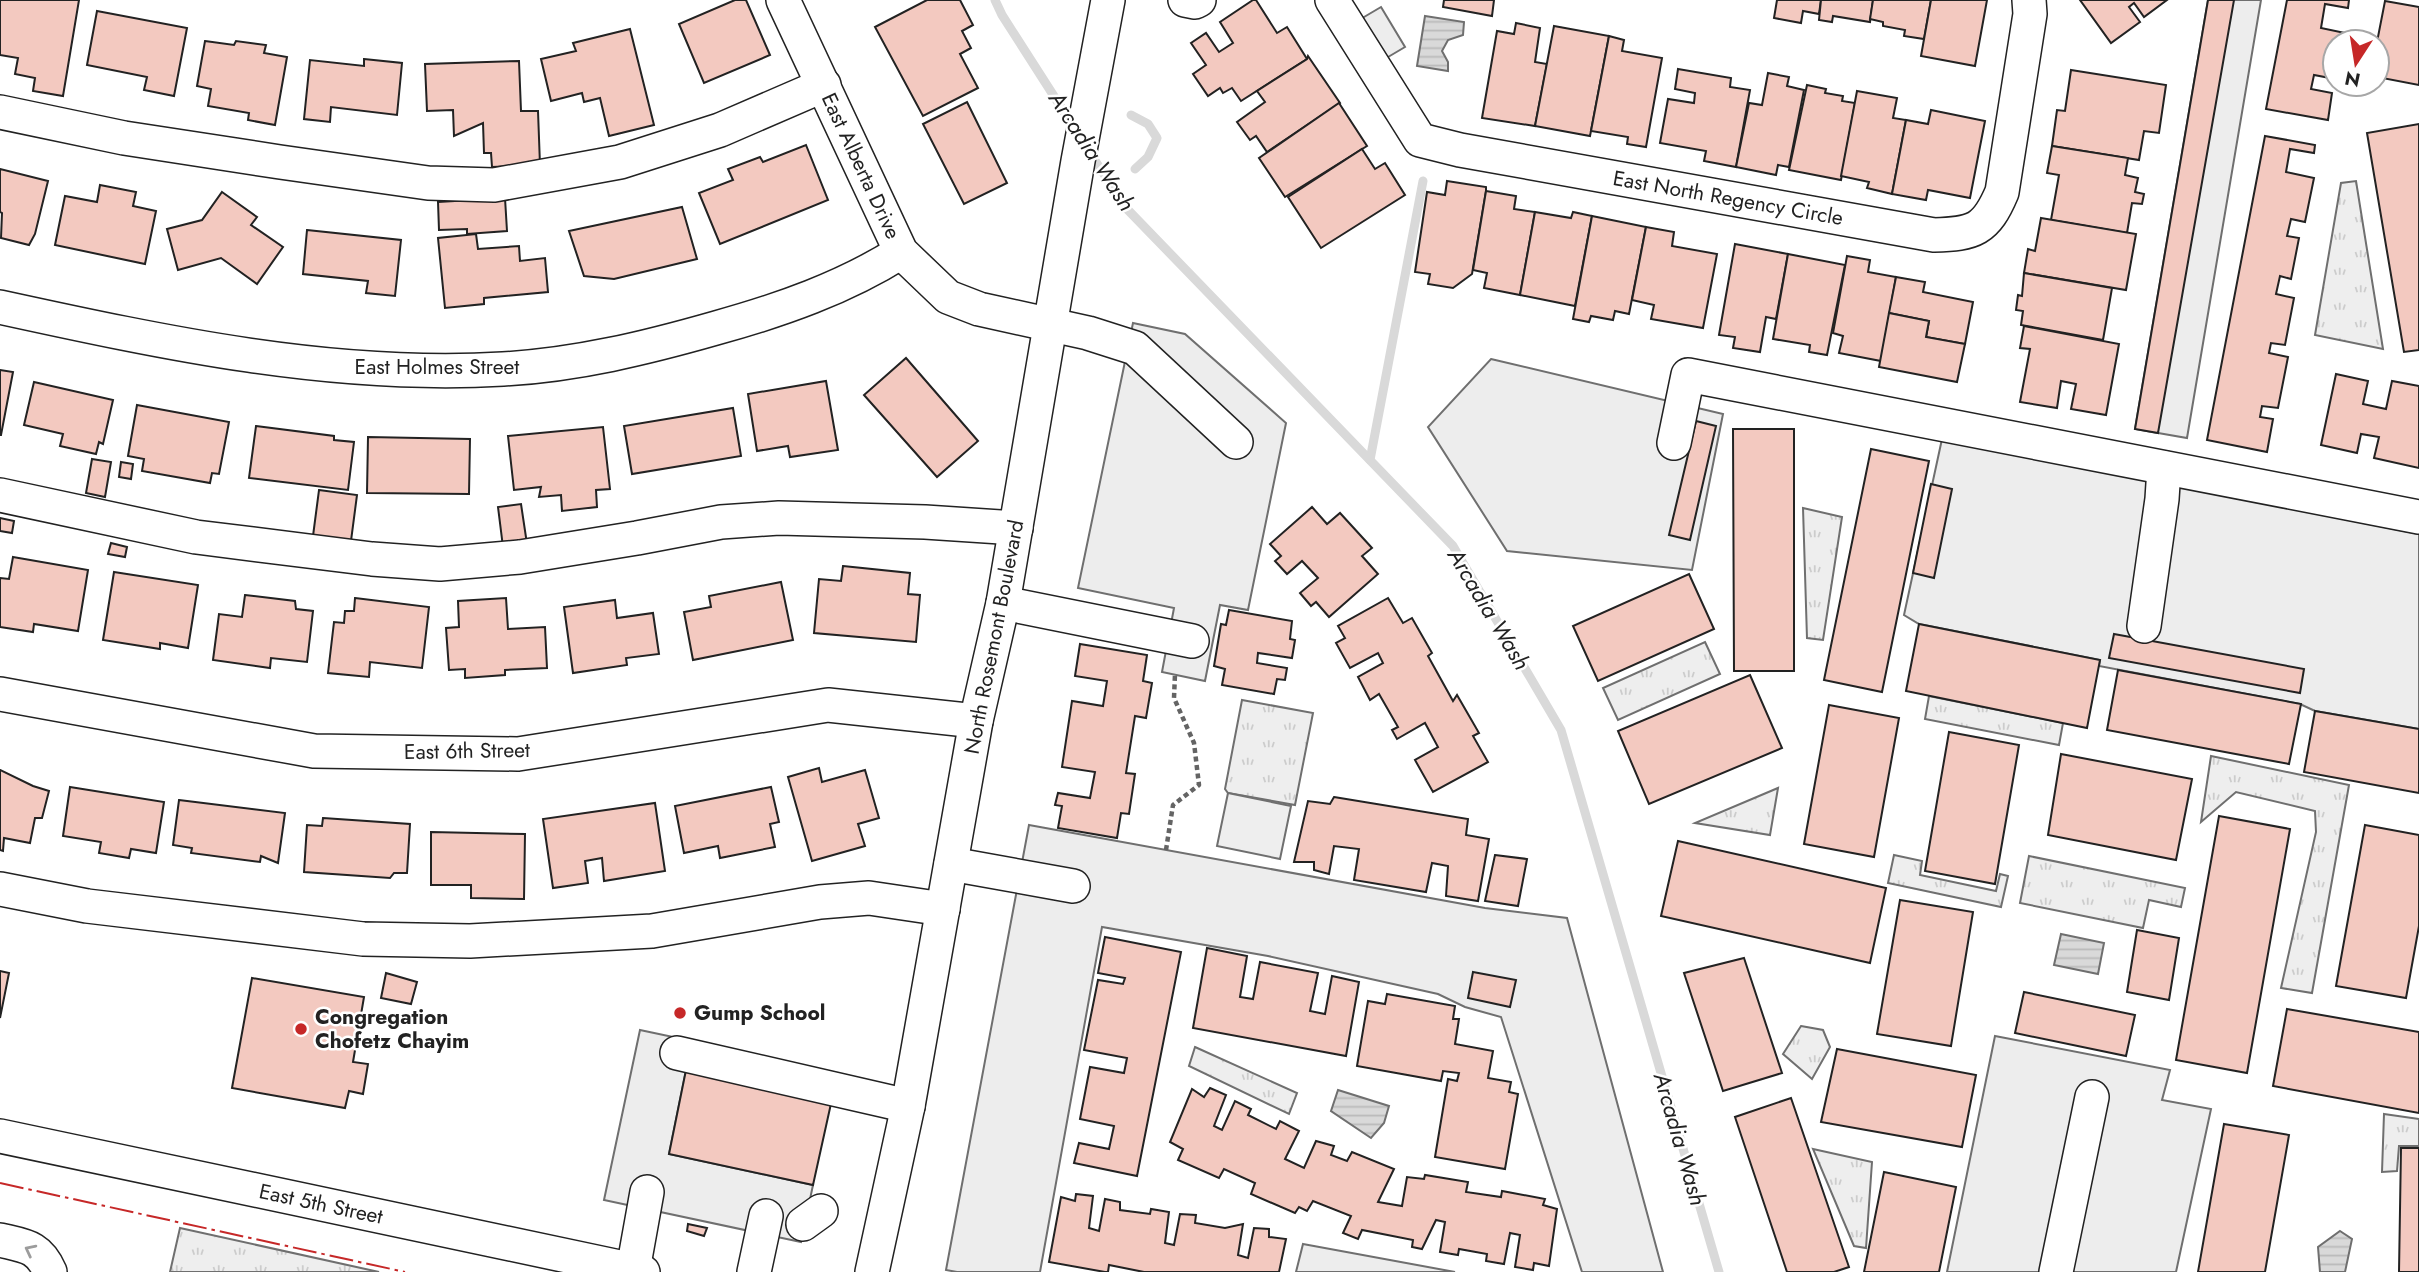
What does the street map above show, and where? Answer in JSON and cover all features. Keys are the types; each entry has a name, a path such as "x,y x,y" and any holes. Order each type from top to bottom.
{"street":[{"name":"East Alberta Drive","path":"783,0 901,252 948,297 979,309 1088,333 1135,348 1236,442"},
{"name":"North Rosemont Boulevard","path":"872,1272 908,1106 976,721 1003,603 1108,0"},
{"path":"1185,0 1199,0"},
{"name":"East North Regency Circle","path":"1332,0 1420,140 1460,150 1934,235 1955,235 1976,229 1993,214 2002,192 2029,7"},
{"path":"0,112 124,138 280,162 428,183 494,185 620,162 720,130 824,85"},
{"name":"East Holmes Street","path":"0,307 133,336 338,366 395,371 505,369 550,365 653,347 760,316 822,294 901,252"},
{"path":"1674,443 1688,375 2419,517"},
{"path":"2144,626 2164,468"},
{"path":"0,495 196,537 372,559 440,564 520,557 721,522 779,517 1016,528"},
{"path":"1003,603 1192,641"},
{"name":"East 6th Street","path":"0,694 314,751 518,754 828,705 976,721"},
{"path":"951,863 1073,886"},
{"path":"0,889 87,906 260,928 377,939 470,941 652,931 820,902 869,898 943,909"},
{"path":"677,1053 908,1106"},
{"path":"2056,1272 2092,1097"},
{"name":"East 5th Street","path":"0,1136 638,1271"},
{"path":"638,1271 647,1192"},
{"path":"754,1272 766,1216"},
{"path":"0,1240 32,1248 45,1260 50,1272"}],"path":[{"path":"1166,850 1173,805 1199,785 1194,743 1174,698 1175,674"}],"green space":[{"path":"2356,181 2383,349 2315,335 2341,183"},
{"path":"1803,508 1842,517 1823,640 1807,638"},
{"path":"1705,642 1720,674 1618,720 1603,688"},
{"path":"1929,696 2063,723 2059,745 1925,719"},
{"path":"1242,700 1313,713 1295,805 1228,793 1225,789"},
{"path":"2211,756 2349,785 2312,993 2281,988 2316,832 2315,811 2236,792 2201,822"},
{"path":"1778,788 1770,835 1695,823"},
{"path":"1228,793 1291,806 1280,859 1217,846"},
{"path":"1894,855 1922,861 1920,875 1996,891 2000,874 2008,876 2001,907 1888,883"},
{"path":"2029,856 2185,888 2181,907 2149,900 2143,928 2020,903"},
{"path":"1801,1026 1823,1030 1830,1047 1812,1079 1783,1054"},
{"path":"1195,1047 1297,1093 1289,1114 1189,1066"},
{"path":"2384,1114 2419,1119 2419,1146 2399,1146 2397,1171 2382,1172"},
{"path":"1813,1149 1872,1162 1866,1248 1854,1246"},
{"path":"180,1228 379,1272 170,1272"}],"shaded area":[{"path":"2208,0 2261,0 2187,438 2135,429"},
{"path":"1381,7 1405,47 1383,60 1359,20"},
{"path":"1425,16 1464,22 1463,35 1448,40 1442,51 1448,62 1448,71 1417,66"},
{"path":"1133,323 1185,334 1286,423 1248,610 1220,605 1205,681 1162,672 1174,608 1078,588"},
{"path":"1491,359 1723,414 1692,570 1507,551 1428,427"},
{"path":"1942,439 2419,534 2419,729 2315,711 2300,704 2099,666 2100,660 1919,624 1904,615"},
{"path":"1029,825 1485,908 1567,918 1663,1272 1582,1272 1501,1017 1465,1007 1438,994 1268,956 1102,927 1040,1272 946,1270"},
{"path":"2061,934 2104,943 2098,974 2054,965"},
{"path":"640,1030 692,1041 669,1154 813,1185 801,1242 604,1200"},
{"path":"1995,1036 2170,1070 2162,1100 2211,1109 2176,1272 1947,1272"},
{"path":"1338,1090 1389,1106 1384,1123 1371,1138 1331,1111"},
{"path":"2340,1231 2352,1239 2345,1272 2320,1272 2318,1247"},
{"path":"1303,1244 1455,1272 1296,1272"}],"building":[{"path":"0,0 79,0 63,96 33,91 35,78 15,74 18,58 0,55"},
{"path":"735,0 746,0 770,55 704,83 679,24"},
{"path":"927,0 960,0 973,25 962,31 971,48 960,54 978,88 923,116 875,27"},
{"path":"1256,0 1277,33 1287,27 1307,59 1241,101 1232,88 1223,93 1220,88 1208,96 1193,74 1206,65 1191,43 1206,33 1219,52 1233,43 1220,22"},
{"path":"1444,0 1494,0 1492,16 1443,7"},
{"path":"1777,0 1821,0 1819,14 1803,11 1801,23 1774,18"},
{"path":"1821,0 1873,0 1870,22 1833,16 1832,22 1819,20"},
{"path":"1873,0 1931,0 1924,39 1904,36 1905,30 1883,26 1883,22 1870,19"},
{"path":"1931,0 1987,0 1975,66 1921,56"},
{"path":"2080,0 2167,0 2144,17 2134,3 2129,7 2140,22 2111,43"},
{"path":"2208,0 2234,0 2158,433 2135,429"},
{"path":"2287,0 2349,0 2348,8 2325,4 2321,28 2321,76 2314,75 2311,89 2321,91 2321,98 2331,98 2328,120 2266,109"},
{"path":"2385,1 2419,7 2419,85 2391,80 2391,28 2380,28"},
{"path":"97,11 187,28 174,96 144,90 147,77 87,65"},
{"path":"1516,23 1540,28 1535,62 1547,64 1535,126 1482,118 1497,31 1514,34"},
{"path":"1554,26 1609,36 1590,136 1535,126"},
{"path":"630,29 654,125 609,136 600,98 584,102 582,93 551,101 541,59 576,51 573,43"},
{"path":"1609,36 1624,40 1622,51 1662,58 1646,147 1627,144 1628,137 1591,131"},
{"path":"205,41 266,45 264,53 287,57 275,125 248,120 249,113 208,106 211,89 197,86"},
{"path":"1308,56 1340,103 1267,152 1256,136 1250,140 1237,122 1265,102 1257,91"},
{"path":"364,59 402,63 397,115 331,107 330,122 304,119 310,60 364,66"},
{"path":"519,61 521,111 538,111 540,165 492,167 491,153 484,153 483,123 454,136 453,110 427,111 425,64"},
{"path":"1678,69 1731,78 1730,87 1750,90 1736,167 1704,161 1706,151 1660,143 1668,99 1694,103 1695,93 1675,89"},
{"path":"2071,70 2166,85 2159,133 2144,131 2139,160 2052,146 2057,110 2065,111"},
{"path":"1768,73 1789,77 1787,86 1804,90 1789,167 1778,165 1776,175 1736,167 1749,103 1762,105"},
{"path":"1807,85 1826,89 1825,93 1843,96 1842,101 1855,103 1841,180 1789,170"},
{"path":"1857,91 1897,98 1893,118 1906,120 1892,194 1867,188 1869,182 1841,176"},
{"path":"967,102 1007,183 964,204 923,124"},
{"path":"1339,103 1367,146 1285,197 1259,158"},
{"path":"1931,110 1985,121 1970,198 1928,190 1926,200 1892,194 1906,120 1928,124"},
{"path":"2419,124 2419,350 2404,352 2367,133"},
{"path":"2265,136 2315,145 2314,153 2290,149 2286,172 2314,178 2305,222 2291,219 2287,236 2299,238 2291,279 2280,276 2276,294 2294,298 2285,345 2271,343 2269,353 2288,357 2278,408 2262,406 2260,417 2273,419 2267,452 2207,440"},
{"path":"806,145 828,200 720,244 699,193 733,180 728,169 760,157 763,162"},
{"path":"2052,146 2128,158 2125,175 2138,178 2135,192 2144,194 2142,204 2132,203 2127,233 2051,220 2059,175 2047,173"},
{"path":"1362,149 1375,169 1385,163 1405,195 1321,248 1288,197"},
{"path":"0,169 48,181 35,234 29,245 1,238"},
{"path":"1447,181 1486,187 1472,274 1453,288 1428,284 1430,274 1415,272 1427,192 1445,195"},
{"path":"100,185 136,192 133,206 156,211 145,264 55,245 65,196 97,202"},
{"path":"1486,191 1516,196 1514,209 1535,212 1520,295 1484,288 1487,273 1473,270"},
{"path":"222,192 257,217 251,225 283,247 257,284 221,258 178,270 167,229 202,220"},
{"path":"505,198 507,231 467,234 467,229 439,230 438,202"},
{"path":"682,207 697,259 614,279 584,276 569,231"},
{"path":"1535,212 1571,218 1573,212 1592,216 1575,306 1520,295"},
{"path":"1592,216 1646,227 1629,314 1615,311 1613,320 1591,316 1589,322 1573,319"},
{"path":"2041,218 2136,234 2126,290 2024,273 2028,249 2035,251"},
{"path":"1646,227 1674,232 1672,246 1717,254 1703,328 1651,319 1654,305 1632,300"},
{"path":"307,230 401,240 395,296 366,293 368,281 303,274"},
{"path":"476,234 478,249 519,246 520,261 545,258 548,292 484,298 484,304 445,308 438,238"},
{"path":"1735,244 1788,254 1776,319 1766,317 1760,352 1733,348 1735,337 1719,335"},
{"path":"1788,254 1845,265 1827,355 1809,352 1810,345 1773,339"},
{"path":"1847,256 1870,260 1868,272 1896,277 1881,361 1839,353 1843,336 1833,333"},
{"path":"2024,273 2112,288 2103,340 2021,325 2023,311 2016,310 2018,295 2022,296"},
{"path":"1896,277 1925,282 1923,292 1973,302 1965,344 1926,337 1929,321 1889,313"},
{"path":"1889,313 1929,321 1926,337 1965,344 1957,382 1879,367"},
{"path":"2024,326 2119,344 2106,415 2071,409 2076,384 2061,381 2057,408 2020,402 2030,349 2020,348"},
{"path":"906,358 978,441 937,477 864,395"},
{"path":"0,370 13,372 1,435 0,435"},
{"path":"2336,374 2368,381 2363,404 2386,409 2392,381 2419,386 2419,468 2374,458 2379,437 2361,434 2357,453 2321,445"},
{"path":"826,381 838,450 790,457 788,446 757,451 748,394"},
{"path":"34,382 113,400 103,444 99,442 96,454 60,446 63,434 24,425"},
{"path":"137,405 229,422 219,474 212,473 210,483 142,471 144,459 128,456"},
{"path":"733,408 741,456 632,474 624,426"},
{"path":"1696,421 1716,426 1690,540 1669,535"},
{"path":"256,426 334,436 334,440 354,442 348,490 249,478"},
{"path":"603,427 610,489 596,490 597,507 562,511 561,495 539,497 541,487 514,490 508,436"},
{"path":"1733,429 1794,429 1794,671 1734,671"},
{"path":"368,437 470,439 469,494 367,493"},
{"path":"1871,449 1929,461 1882,692 1824,680"},
{"path":"92,459 111,462 105,497 86,493"},
{"path":"121,462 133,464 131,479 119,477"},
{"path":"1931,484 1952,489 1934,578 1913,573"},
{"path":"319,490 357,495 351,541 313,536"},
{"path":"521,504 527,544 503,547 498,507"},
{"path":"1312,507 1327,524 1340,513 1372,548 1362,556 1378,574 1329,617 1316,602 1311,606 1300,593 1318,578 1302,561 1287,574 1275,561 1281,556 1270,544"},
{"path":"0,518 14,521 12,533 0,531"},
{"path":"111,543 127,547 125,557 108,554"},
{"path":"13,557 88,570 78,631 34,624 33,632 0,627 0,578 9,579"},
{"path":"843,566 910,573 908,594 920,595 916,642 814,633 819,579 841,581"},
{"path":"114,572 198,585 188,648 160,643 160,649 103,640"},
{"path":"1689,574 1714,629 1598,681 1573,626"},
{"path":"781,582 793,640 693,660 684,612 711,607 709,596"},
{"path":"245,595 295,601 296,609 313,611 307,662 271,658 270,668 213,660 219,614 242,617"},
{"path":"355,598 429,607 422,668 370,662 369,677 328,673 334,622 344,623 345,611 354,611"},
{"path":"506,598 508,629 545,627 547,668 505,670 505,675 465,678 465,669 449,670 446,628 459,627 458,601"},
{"path":"1388,598 1403,623 1412,618 1432,653 1428,656 1453,701 1457,695 1479,733 1473,736 1488,762 1433,792 1415,760 1438,747 1425,723 1397,739 1392,730 1398,727 1379,694 1370,700 1358,677 1383,663 1378,653 1350,668 1336,643 1345,638 1338,626"},
{"path":"615,600 617,618 653,613 659,654 626,658 627,665 573,673 564,607"},
{"path":"1229,610 1292,621 1290,639 1295,640 1292,658 1258,653 1257,663 1287,668 1285,680 1277,679 1274,694 1222,685 1225,669 1214,666 1221,624 1226,625"},
{"path":"1919,624 2100,660 2087,728 1906,691"},
{"path":"2114,634 2304,669 2300,693 2109,658"},
{"path":"1080,644 1147,655 1143,681 1152,683 1146,718 1135,716 1126,773 1135,774 1129,814 1121,813 1117,838 1058,828 1062,806 1055,805 1058,793 1090,798 1095,772 1062,767 1072,701 1103,706 1107,681 1075,676"},
{"path":"2118,670 2301,704 2289,764 2107,730"},
{"path":"1750,675 1782,748 1649,804 1618,731"},
{"path":"1829,705 1899,718 1874,857 1804,844"},
{"path":"2315,711 2419,729 2419,793 2304,772"},
{"path":"1949,732 2019,745 1995,884 1925,871"},
{"path":"2061,754 2192,779 2176,860 2048,835"},
{"path":"819,768 822,782 865,770 879,818 858,824 865,846 812,861 788,777"},
{"path":"0,770 49,791 42,818 35,818 30,843 4,838 3,851 0,850"},
{"path":"70,787 164,802 156,853 131,849 129,858 99,853 101,842 63,836"},
{"path":"771,787 779,822 770,824 775,847 720,858 718,846 684,853 675,806"},
{"path":"1334,797 1468,819 1466,835 1489,839 1478,901 1446,896 1448,866 1432,863 1426,892 1354,880 1359,849 1334,846 1329,874 1314,870 1314,862 1294,862 1308,801 1330,804"},
{"path":"179,800 285,813 278,863 261,856 260,862 191,853 192,848 173,845"},
{"path":"655,803 665,871 604,881 602,858 585,861 588,883 553,888 543,819"},
{"path":"2219,816 2290,829 2247,1073 2176,1060"},
{"path":"323,818 410,824 407,873 394,873 390,878 304,872 307,825 322,826"},
{"path":"2365,825 2419,835 2419,926 2406,998 2336,986"},
{"path":"431,832 525,834 524,899 471,898 471,885 431,885"},
{"path":"1678,841 1886,888 1870,963 1661,916"},
{"path":"1495,855 1527,859 1518,906 1485,901"},
{"path":"1900,900 1973,912 1951,1046 1877,1034"},
{"path":"2137,930 2179,938 2169,1000 2127,992"},
{"path":"1105,937 1181,952 1137,1176 1074,1163 1079,1143 1109,1149 1114,1126 1080,1119 1090,1067 1124,1073 1127,1058 1084,1050 1098,980 1123,984 1125,978 1098,973"},
{"path":"1207,948 1247,956 1240,997 1253,999 1260,962 1318,973 1310,1011 1325,1014 1332,976 1359,982 1346,1056 1193,1028"},
{"path":"1744,958 1782,1073 1723,1091 1684,973"},
{"path":"0,971 9,973 0,1018"},
{"path":"1473,972 1516,980 1510,1007 1468,998"},
{"path":"386,973 417,982 411,1004 381,998"},
{"name":"Congregation Chofetz Chayim","path":"252,978 364,997 353,1062 368,1064 363,1094 349,1091 345,1108 232,1088"},
{"path":"2024,992 2135,1015 2126,1056 2015,1033"},
{"path":"1387,994 1455,1006 1453,1019 1459,1019 1455,1044 1493,1051 1488,1078 1511,1082 1509,1092 1518,1094 1505,1169 1435,1157 1448,1079 1457,1081 1459,1073 1443,1071 1441,1081 1357,1066 1368,1001 1385,1004"},
{"path":"2287,1009 2419,1032 2419,1113 2273,1086"},
{"path":"1837,1049 1976,1075 1962,1147 1821,1122"},
{"path":"687,1065 832,1099 813,1185 669,1154"},
{"path":"1210,1088 1226,1095 1214,1126 1222,1130 1235,1101 1251,1109 1248,1115 1276,1129 1280,1121 1299,1131 1285,1159 1304,1168 1316,1141 1334,1146 1331,1155 1347,1161 1352,1152 1394,1169 1378,1202 1402,1206 1407,1177 1424,1179 1425,1175 1468,1182 1466,1192 1501,1197 1502,1191 1545,1199 1543,1205 1557,1209 1549,1266 1534,1263 1533,1270 1515,1267 1520,1235 1510,1233 1504,1264 1486,1261 1487,1254 1459,1249 1458,1255 1440,1252 1445,1222 1436,1220 1422,1249 1412,1247 1413,1240 1362,1230 1358,1239 1343,1233 1351,1216 1313,1201 1307,1211 1299,1207 1295,1213 1251,1194 1255,1183 1224,1169 1219,1178 1178,1160 1183,1149 1170,1142 1192,1089 1204,1097"},
{"path":"1791,1098 1849,1267 1834,1272 1787,1272 1735,1117"},
{"path":"2224,1124 2289,1135 2265,1272 2198,1272"},
{"path":"2401,1148 2419,1148 2419,1272 2399,1272"},
{"path":"1884,1172 1956,1187 1939,1272 1864,1272"},
{"path":"1076,1194 1093,1196 1089,1228 1099,1231 1105,1199 1120,1202 1120,1210 1150,1214 1151,1209 1169,1212 1165,1243 1174,1245 1180,1214 1196,1215 1195,1223 1225,1228 1243,1224 1238,1255 1248,1258 1254,1228 1269,1229 1269,1237 1286,1239 1279,1272 1144,1272 1109,1265 1108,1272 1105,1272 1049,1262 1061,1197 1075,1201"},
{"path":"688,1224 707,1228 704,1236 687,1231"}],"waterway":[{"name":"Arcadia Wash","path":"995,0 1075,129"},
{"path":"1131,115 1148,124 1157,138 1148,157 1135,169"},
{"name":"Arcadia Wash","path":"1088,150 1127,209 1453,546 1561,730 1719,1272"},
{"path":"1370,460 1423,181"}],"power":[{"path":"0,1183 405,1272"}],"place":[{"name":"Gump School","path":"680,1013"},
{"name":"Congregation Chofetz Chayim","path":"301,1029"}]}
